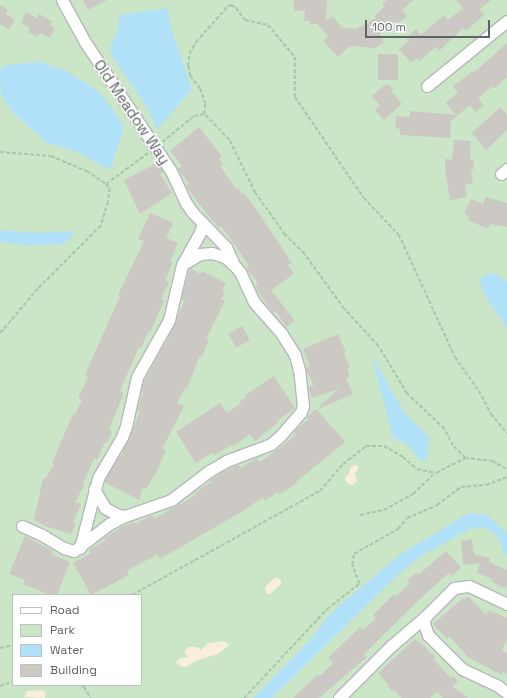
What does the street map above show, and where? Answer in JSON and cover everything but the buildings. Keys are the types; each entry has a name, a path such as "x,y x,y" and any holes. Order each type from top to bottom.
{"street":[{"name":"Old Meadow Way","path":"62,0 85,42 171,171 186,203 226,248 233,264"},
{"path":"427,86 507,21"},
{"path":"22,526 42,535 64,548 74,551 80,548 94,489 100,472 122,437 126,426 137,377 169,320 182,265 200,232 203,223"},
{"name":"Old Meadow Way","path":"80,548 110,524 125,516 171,500 220,464 271,444 302,412 303,406 299,370 295,355 282,334 254,302 240,272 226,257 212,253 200,254 182,265"},
{"path":"94,489 105,508 118,515 125,516"},
{"path":"339,698 391,646 425,617 454,588 469,586 507,604"},
{"path":"425,617 424,624 428,634 462,669 498,686 507,693"}],"path":[{"path":"465,458 452,446 444,430 407,394 378,346 344,309 304,254 285,236 255,193 229,140 204,114 205,104 200,89 190,76 188,66 189,54 196,42 228,6 232,4 245,20 268,25 295,57 295,97 364,198 399,236 454,357 479,391 491,414 507,433"},
{"path":"0,152 51,156 87,171 110,188 108,202 101,226 38,289 0,334"},
{"path":"134,594 320,491 343,464 366,446 384,446 417,469 436,473"},
{"path":"360,515 384,510 413,494 436,473 465,458 492,461 507,469"},
{"path":"244,698 327,609 359,584 352,565 354,554 398,529 407,518 437,505 460,487 486,485 507,477"},
{"path":"0,648 12,645"},
{"path":"0,686 12,681"},
{"path":"82,686 92,698"}],"green space":[{"path":"0,0 507,0 507,698 0,698"}],"sand":[{"path":"356,465 359,467 355,474 357,481 355,484 350,485 345,481 345,477 349,474 351,466"},
{"path":"276,577 281,580 281,584 270,594 266,593 265,587"},
{"path":"224,641 229,645 218,654 198,660 186,667 182,667 176,663 180,658 188,657 184,651 189,647 197,647 201,650 208,643"},
{"path":"42,690 45,692 45,698 24,697 27,691"}],"water":[{"path":"167,8 171,28 192,89 157,130 147,107 112,56 110,47 116,34 120,15"},
{"path":"41,62 63,70 85,82 102,95 118,117 124,128 110,170 75,151 47,143 11,111 1,94 0,69 7,65"},
{"path":"0,230 37,233 69,231 75,233 64,244 29,246 0,242"},
{"path":"495,273 507,282 507,329 486,297 479,280 488,274"},
{"path":"371,355 404,412 429,437 426,461 419,459 408,445 393,437"},
{"path":"472,513 480,515 486,514 507,534 507,556 503,552 498,536 483,527 472,528 419,557 390,582 272,698 253,698 312,638 328,616 347,599 402,553 467,514"}]}
